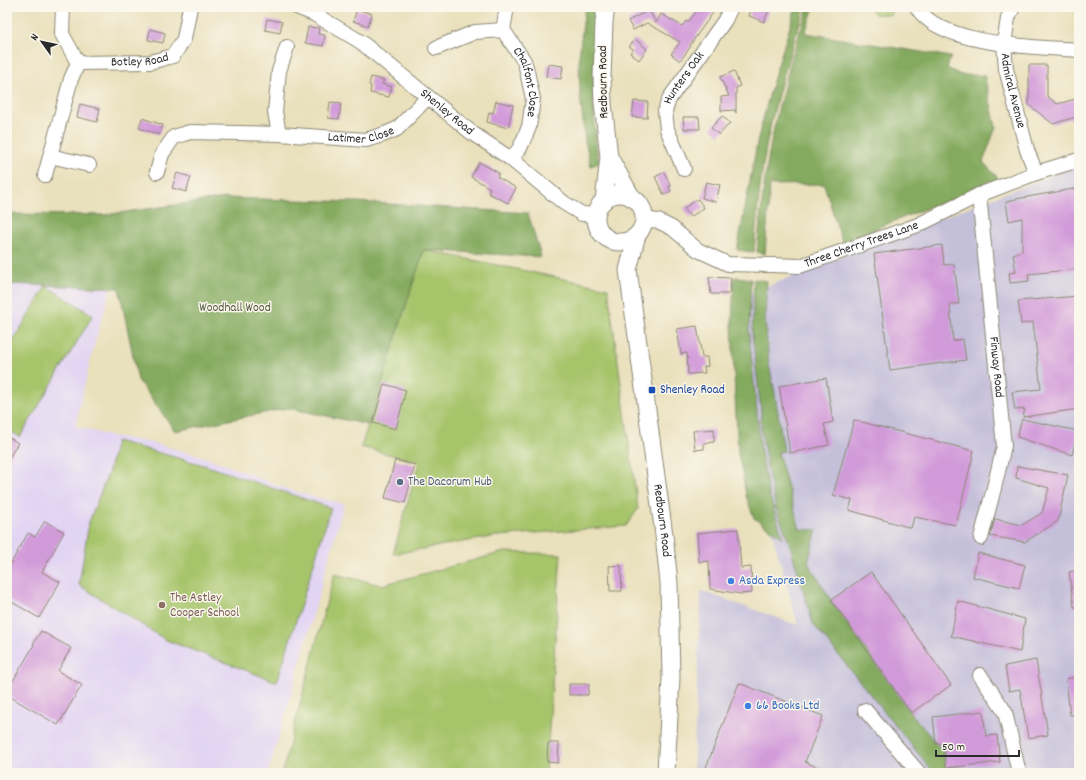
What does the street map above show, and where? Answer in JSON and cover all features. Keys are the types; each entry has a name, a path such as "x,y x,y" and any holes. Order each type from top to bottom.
{"main road":[{"name":"Redbourn Road","path":"600,208 609,157 603,103 602,78 606,7"},
{"name":"Redbourn Road","path":"609,157 632,198"},
{"path":"625,195 632,198 637,202 643,212 642,226 637,235 628,241 621,242 614,242 602,235 596,222 600,208 610,197 625,195"},
{"name":"Redbourn Road","path":"637,235 628,270 664,535 669,583 671,678 666,773"},
{"name":"Redbourn Road","path":"608,239 628,270"}],"street":[{"path":"45,175 71,79 78,63 62,34 63,7"},
{"name":"Botley Road","path":"78,63 150,62 173,56 184,39 190,7"},
{"name":"Shenley Road","path":"297,7 316,10 361,42 472,133 511,160 564,203 582,214 600,208"},
{"path":"436,48 475,32 502,30 507,7"},
{"name":"Hunters Oak","path":"684,169 674,158 667,129 665,111 669,99 724,20 731,7"},
{"path":"917,7 927,19 937,26 964,36 1004,44 1079,50"},
{"name":"Admiral Avenue","path":"1013,7 1008,18 1004,44 1006,69 1028,150 1036,173"},
{"name":"Chalfont Close","path":"502,30 524,61 533,99 529,126 520,148 511,160"},
{"path":"279,134 275,112 279,71 287,47"},
{"name":"Latimer Close","path":"157,172 162,154 174,137 190,132 279,134 366,140 397,129 428,97"},
{"path":"50,156 89,164"},
{"name":"Three Cherry Trees Lane","path":"643,219 658,221 672,228 698,250 728,264 800,266 918,225 979,195 1036,173 1079,160"},
{"name":"Finway Road","path":"979,195 1004,446 981,538"},
{"path":"980,675 1005,712 1019,773"},
{"path":"865,710 919,773"}],"shaded area":[{"path":"1079,165 1079,773 693,773 701,591 798,625 766,512 735,299"},
{"name":"The Astley Cooper School","path":"118,262 92,353 75,426 106,435 153,443 208,458 282,487 310,496 344,504 268,773 7,773 7,279"}],"green space":[{"path":"585,7 597,7 594,106 595,134 599,163 591,166 585,141 580,95 579,56"},
{"path":"796,7 805,7 782,82 767,143 756,221 754,252 737,250 758,138 773,81"},
{"path":"808,7 814,7 805,33 951,57 947,68 961,75 984,75 996,127 983,162 999,179 989,181 970,189 960,196 842,242 824,184 770,185 765,254 757,252 766,174 774,128 781,97"},
{"path":"869,7 892,7 892,15 875,14"},
{"name":"Woodhall Wood","path":"225,198 357,202 528,213 541,257 424,250 369,425 288,408 175,431 138,380 119,288 7,284 7,214 104,215"},
{"path":"424,250 608,288 638,509 626,526 497,536 393,554 419,462 361,447"},
{"path":"734,278 751,279 749,334 761,452 769,494 783,538 754,518 746,496 738,453 732,323"},
{"path":"754,279 767,281 765,318 769,365 784,451 778,452 800,529 817,530 808,562 831,600 911,713 961,773 934,773 813,624 789,542 776,508 767,467 761,429 761,411 752,333"},
{"path":"46,286 93,315 20,437 7,429 7,351"},
{"path":"116,441 207,466 331,508 277,682 166,640 79,585 89,522 109,471"},
{"path":"504,552 561,554 546,773 282,773 334,574 382,585"}],"building":[{"path":"706,7 717,7 680,61 671,54 680,42 647,23 633,30 628,21 649,10 656,23 661,14 682,26 686,21 688,22 699,8 703,11"},
{"path":"752,7 770,7 764,22 749,16"},
{"path":"357,9 372,14 368,26 353,21"},
{"path":"267,19 282,22 280,33 265,30"},
{"path":"308,27 319,28 318,34 325,35 323,46 305,43"},
{"path":"150,29 165,33 163,43 148,40"},
{"path":"635,39 647,49 639,60 630,53 633,49 629,47"},
{"path":"548,64 563,66 561,79 546,77"},
{"path":"1029,65 1047,65 1047,96 1057,104 1079,98 1079,116 1053,124 1029,105"},
{"path":"734,71 740,86 736,88 736,113 735,110 721,111 721,97 729,96 720,77"},
{"path":"371,77 384,80 382,84 392,87 389,97 370,93 371,86 369,85"},
{"path":"496,101 513,105 508,128 487,122 489,112 493,113"},
{"path":"634,101 648,102 647,118 632,117"},
{"path":"330,102 341,103 339,119 328,118"},
{"path":"80,104 100,109 97,122 77,117"},
{"path":"722,116 730,123 719,135 711,128"},
{"path":"683,117 699,117 700,129 684,129"},
{"path":"142,118 163,125 159,135 139,128"},
{"path":"479,162 499,173 497,177 516,188 508,203 488,193 490,188 471,177"},
{"path":"664,172 671,186 669,187 671,191 664,195 655,177"},
{"path":"177,173 191,177 186,192 172,188"},
{"path":"706,182 720,185 716,202 702,198"},
{"path":"1079,188 1079,269 1028,274 1029,281 1010,283 1009,273 1016,272 1013,254 1022,251 1022,218 1009,221 1006,202"},
{"path":"698,199 704,208 690,217 684,208"},
{"path":"942,245 944,265 954,264 959,304 950,304 953,341 963,339 966,360 890,370 874,254"},
{"path":"709,277 731,278 730,294 711,294"},
{"path":"1079,296 1079,409 1023,417 1025,409 1015,410 1012,392 1041,389 1033,322 1021,324 1018,301"},
{"path":"697,326 702,357 707,357 708,366 704,367 705,373 688,374 687,353 681,354 677,329"},
{"path":"826,378 833,422 824,424 829,445 790,453 779,386"},
{"path":"384,384 406,390 396,429 373,423"},
{"path":"1022,419 1078,431 1072,455 1017,437"},
{"path":"854,420 974,451 956,525 914,517 911,528 849,510 852,500 833,495"},
{"path":"714,429 714,442 704,443 704,449 695,450 693,431"},
{"path":"7,436 18,443 7,461"},
{"name":"The Dacorum Hub","path":"395,460 415,465 405,503 385,498"},
{"path":"1017,466 1068,475 1058,521 1025,542 990,536 995,519 1022,525 1042,513 1049,488 1016,478"},
{"path":"45,521 64,532 42,572 60,582 39,618 7,599 7,570 28,533 35,537"},
{"path":"738,529 741,568 751,567 752,593 741,594 710,589 709,561 699,562 697,533"},
{"path":"978,553 1025,565 1019,588 973,577"},
{"path":"621,565 622,591 610,591 609,566"},
{"path":"1079,570 1079,607 1074,607 1069,572"},
{"path":"871,572 951,685 911,713 831,600"},
{"path":"958,601 1025,619 1020,652 951,636"},
{"path":"41,631 71,648 58,671 82,685 58,725 7,695 7,691"},
{"path":"1036,660 1048,735 1028,738 1020,689 1009,691 1005,666"},
{"path":"1077,677 1079,714 1070,715 1066,679"},
{"path":"739,683 823,716 805,762 831,773 713,773 705,770"},
{"path":"569,684 589,684 588,695 569,695"},
{"path":"983,711 986,736 997,735 1000,762 946,768 943,743 936,744 933,717"},
{"path":"548,743 559,743 558,763 547,762"}],"place":[{"name":"Shenley Road","path":"652,390"},
{"name":"The Dacorum Hub","path":"400,482"},
{"name":"Asda Express","path":"731,581"},
{"name":"The Astley Cooper School","path":"162,605"},
{"name":"66 Books Ltd","path":"748,706"}]}
